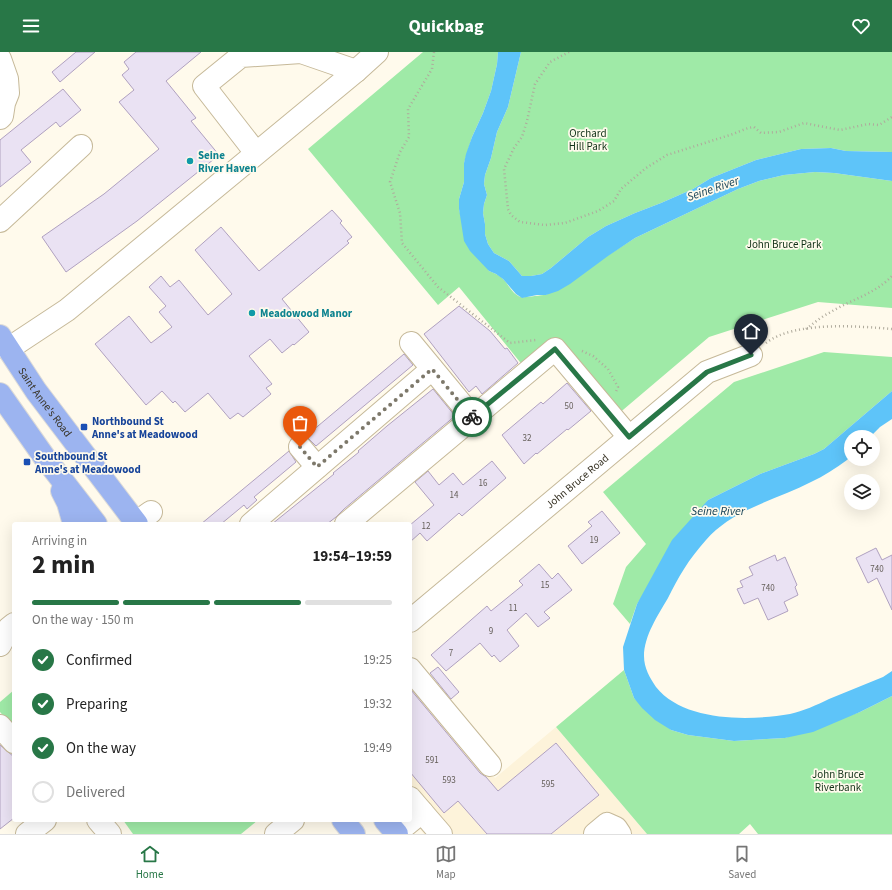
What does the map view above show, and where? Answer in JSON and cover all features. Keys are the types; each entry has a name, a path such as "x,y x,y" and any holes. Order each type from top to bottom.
{"main road":[{"name":"Saint Anne's Road","path":"4,343 36,391 137,522"},
{"path":"0,394 45,458 94,522"},
{"path":"45,458 68,503 73,522"},
{"path":"345,822 354,834"}],"street":[{"path":"256,153 204,86 210,81 241,56 301,52 356,71"},
{"path":"4,343 67,310 377,52"},
{"path":"0,59 7,79 8,93 1,108"},
{"path":"0,221 81,146"},
{"path":"411,344 473,418"},
{"path":"348,522 555,349 629,437"},
{"name":"John Bruce Road","path":"412,619 707,372 751,355"},
{"path":"253,522 432,369"},
{"path":"300,447 317,467"},
{"path":"0,645 9,628 12,626"},
{"path":"0,650 12,643"},
{"path":"412,671 490,765"},
{"path":"0,726 12,740"},
{"path":"416,805 441,834"},
{"path":"27,834 42,822"},
{"path":"100,822 110,834"},
{"path":"276,834 291,822"},
{"path":"595,834 606,824 616,828 620,834"}],"path":[{"path":"434,52 432,68 408,109 409,137 400,152 390,182 400,213 402,243 438,287 510,343 541,339"},
{"path":"568,52 550,62 535,84 522,137 514,148 504,169 508,209 511,215 520,222 546,225 565,223 598,211 614,201 621,189 646,168 667,155 748,128 754,127 761,133 779,132 804,123 840,130 868,124 879,125 892,117"},
{"path":"805,329 829,312 871,292 892,276"},
{"path":"751,355 774,337 805,329 834,326 892,329"},
{"path":"580,350 593,356 608,369 618,387 610,415"}],"shaded area":[{"path":"412,677 495,778 556,727 647,834 424,834 412,819"}],"green space":[{"name":"John Bruce Park","path":"423,52 498,52 491,91 472,137 464,163 464,182 459,199 459,209 462,221 489,271 505,281 518,296 546,295 635,238 738,189 759,181 784,175 815,172 834,173 892,181 892,308 818,302 709,337 617,415 556,341 524,367 459,287 438,305 308,149"},
{"name":"Orchard Hill Park","path":"521,52 892,52 892,152 846,151 831,148 801,149 756,160 711,178 693,189 606,226 588,237 542,274 522,276 509,261 494,253 488,244 485,234 483,213 487,195 484,184 485,175 491,158 497,132 508,107"},
{"path":"824,352 892,357 892,391 846,430 844,430 844,432 824,449 760,474 708,500 637,604 630,624 613,604 626,567 646,544 603,492 734,382"},
{"name":"John Bruce Riverbank","path":"624,670 634,698 671,730 688,735 734,741 785,738 860,712 892,696 892,834 758,834 750,824 739,834 647,834 556,727"},
{"path":"12,692 12,726 0,712 0,702"},
{"path":"124,822 256,822 241,834 133,834"}],"water":[{"name":"Seine River","path":"498,52 521,52 508,107 497,132 491,158 485,175 484,184 487,195 483,213 485,234 488,244 494,253 509,261 522,276 542,274 588,237 606,226 693,189 711,178 756,160 801,149 831,148 846,151 892,152 892,181 834,173 815,172 784,175 759,181 738,189 635,238 558,291 546,295 522,298 516,294 503,279 489,271 470,251 464,241 459,209 459,199 464,182 464,163 466,154 491,91"},
{"name":"Seine River","path":"892,391 892,419 877,430 846,430"},
{"name":"Seine River","path":"844,432 844,462 816,480 756,506 729,520 717,529 694,554 678,579 649,633 646,641 644,656 646,669 656,687 668,698 683,707 700,713 718,716 756,718 795,713 883,677 892,671 892,696 860,712 813,732 785,738 734,741 688,735 671,730 655,720 634,698 624,670 623,647 637,604 672,540 708,500 760,474 824,449"}],"building":[{"path":"76,52 95,52 60,82 52,72"},
{"name":"Seine River Haven","path":"136,52 201,52 166,81 196,118 191,121 219,155 137,221 66,272 42,237 104,194 159,149 119,102 134,90 122,75 129,69 124,62"},
{"path":"63,89 81,110 60,127 56,122 21,150 31,162 0,187 0,140"},
{"name":"Meadowood Manor","path":"332,210 342,221 340,223 352,237 347,241 349,243 282,299 309,332 282,353 270,339 249,356 272,384 266,388 271,394 243,417 238,413 230,419 208,393 185,412 175,401 173,403 162,391 146,405 95,344 129,316 151,343 172,327 159,312 166,306 149,287 161,276 170,287 179,280 208,315 232,294 195,250 221,227 259,271"},
{"path":"459,306 490,331 505,349 507,348 518,363 482,394 476,386 469,392 424,334"},
{"path":"404,354 413,365 316,446 306,436"},
{"path":"567,383 591,411 524,464 502,435 541,402 543,404"},
{"path":"433,389 455,416 330,522 274,522 334,474 333,473 359,452 358,451"},
{"path":"289,451 296,462 254,497 257,500 247,509 244,505 223,522 203,522"},
{"path":"492,461 506,478 462,516 459,513 427,541 420,533 412,540 412,523 434,505 415,482 428,471 439,485 453,473 463,485"},
{"path":"602,511 620,533 582,564 568,546 592,526 588,522"},
{"path":"876,548 882,560 892,555 892,610 877,578 868,583 856,558"},
{"path":"775,555 777,561 785,557 797,585 795,587 798,595 784,602 788,611 768,620 758,598 744,604 737,589 743,587 740,581 753,575 749,567"},
{"path":"539,564 552,579 558,573 572,590 544,612 550,618 538,627 526,613 507,630 519,646 500,662 494,655 492,657 480,643 446,671 431,655 487,606 491,611 523,585 519,581"},
{"path":"438,667 459,692 451,699 430,673"},
{"path":"412,691 480,773 486,777 498,791 556,743 599,795 551,834 487,834 458,801 444,813 412,774"},
{"path":"0,745 12,755 12,820 0,829"}],"way so far":[{"path":"300,447 317,467 432,369 472,417"}],"place":[{"name":"Seine River Haven","path":"190,161"},
{"name":"Meadowood Manor","path":"252,313"},
{"name":"Northbound St Anne's at Meadowood","path":"84,427"},
{"name":"Southbound St Anne's at Meadowood","path":"27,462"}],"route":[{"path":"472,417 473,418 555,349 629,437 707,372 751,355"}]}
